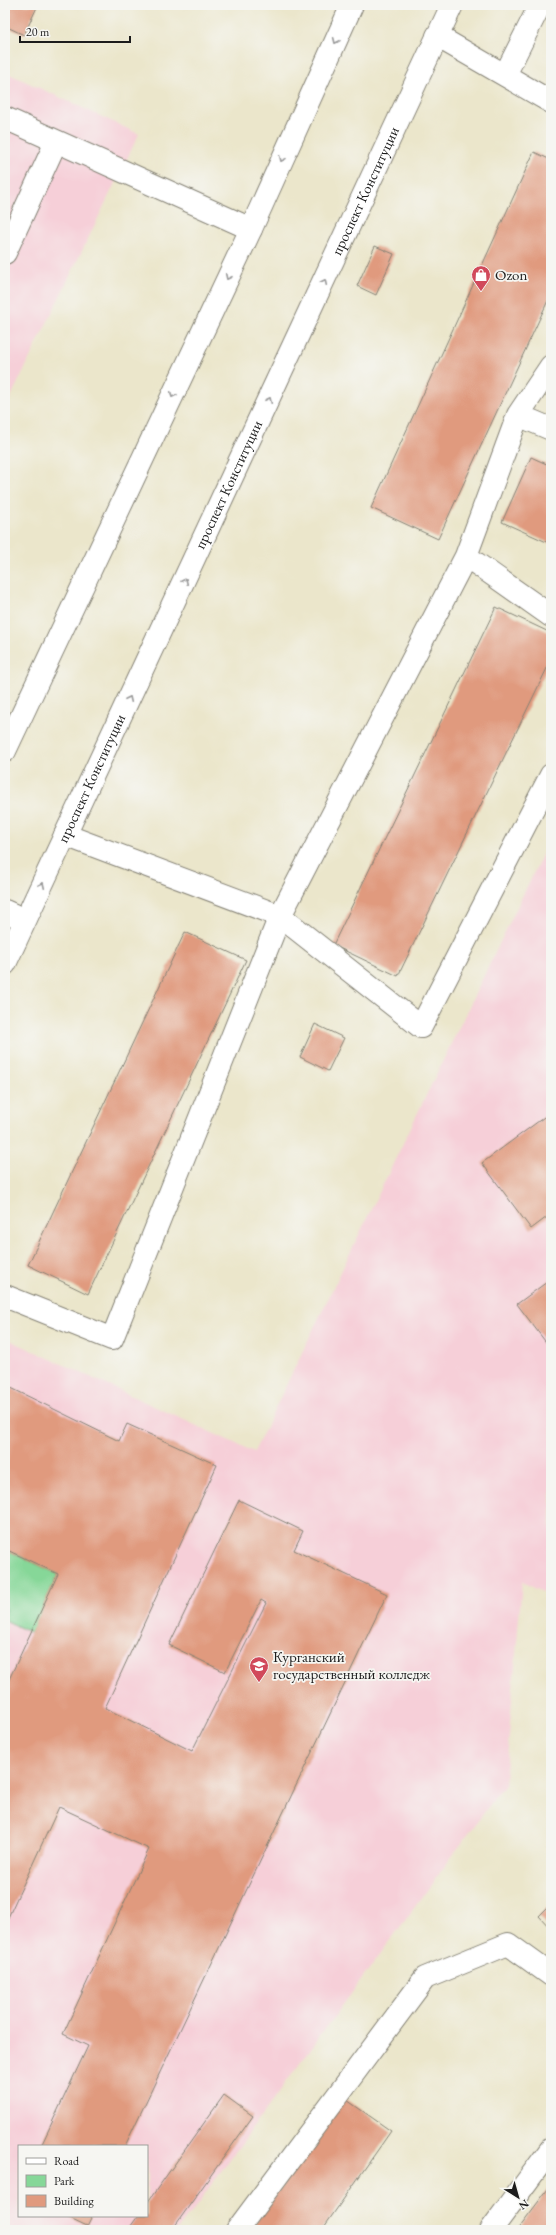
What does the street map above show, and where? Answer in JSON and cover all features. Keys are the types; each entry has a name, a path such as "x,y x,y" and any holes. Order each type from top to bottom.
{"main road":[{"path":"5,751 251,229 352,5"},
{"name":"проспект Конституции","path":"5,964 452,5"},
{"path":"505,75 540,5"},
{"path":"437,36 551,102"},
{"path":"5,118 251,229"},
{"path":"5,253 56,142"},
{"path":"5,1296 112,1339 280,916 466,556 518,415 551,366"},
{"path":"518,415 551,429"},
{"path":"466,556 551,616"},
{"path":"65,835 280,916 421,1027 551,775"},
{"path":"5,911 25,920"},
{"path":"237,2230 425,1978 508,1944 551,1975"},
{"path":"491,2230 551,2149"}],"shaded area":[{"path":"5,72 139,134 5,409"},
{"name":"Курганский государственный колледж","path":"549,841 551,842 551,1596 522,1582 505,1784 178,2230 5,2230 5,1338 254,1452"}],"green space":[{"path":"5,1549 58,1574 31,1633 5,1620"}],"building":[{"path":"5,5 38,5 24,35 5,26"},
{"path":"534,152 551,160 551,294 438,539 371,508"},
{"path":"375,246 394,254 376,295 357,286"},
{"path":"531,457 551,466 551,544 502,522"},
{"path":"496,607 551,633 551,660 398,976 333,945"},
{"path":"185,932 246,960 88,1294 28,1265"},
{"path":"315,1024 344,1038 328,1071 300,1057"},
{"path":"551,1112 551,1214 531,1229 482,1163"},
{"path":"551,1279 551,1349 517,1304"},
{"path":"5,1385 119,1441 127,1424 217,1465 105,1708 192,1751 266,1603 261,1600 225,1672 169,1645 239,1500 303,1531 294,1550 387,1594 125,2145 41,2145 88,2046 63,2034 149,1849 59,1807 5,1924 5,1688 58,1574 5,1549"},
{"path":"551,1904 551,1929 539,1916"},
{"path":"224,2095 253,2116 172,2230 128,2230 137,2217 148,2217 148,2202"},
{"path":"344,2098 391,2131 322,2230 250,2230"},
{"path":"551,2185 551,2230 517,2230"},
{"path":"68,2217 92,2217 87,2226"}],"place":[{"name":"Ozon","path":"481,292"},
{"name":"Курганский государственный колледж","path":"259,1683"}]}
